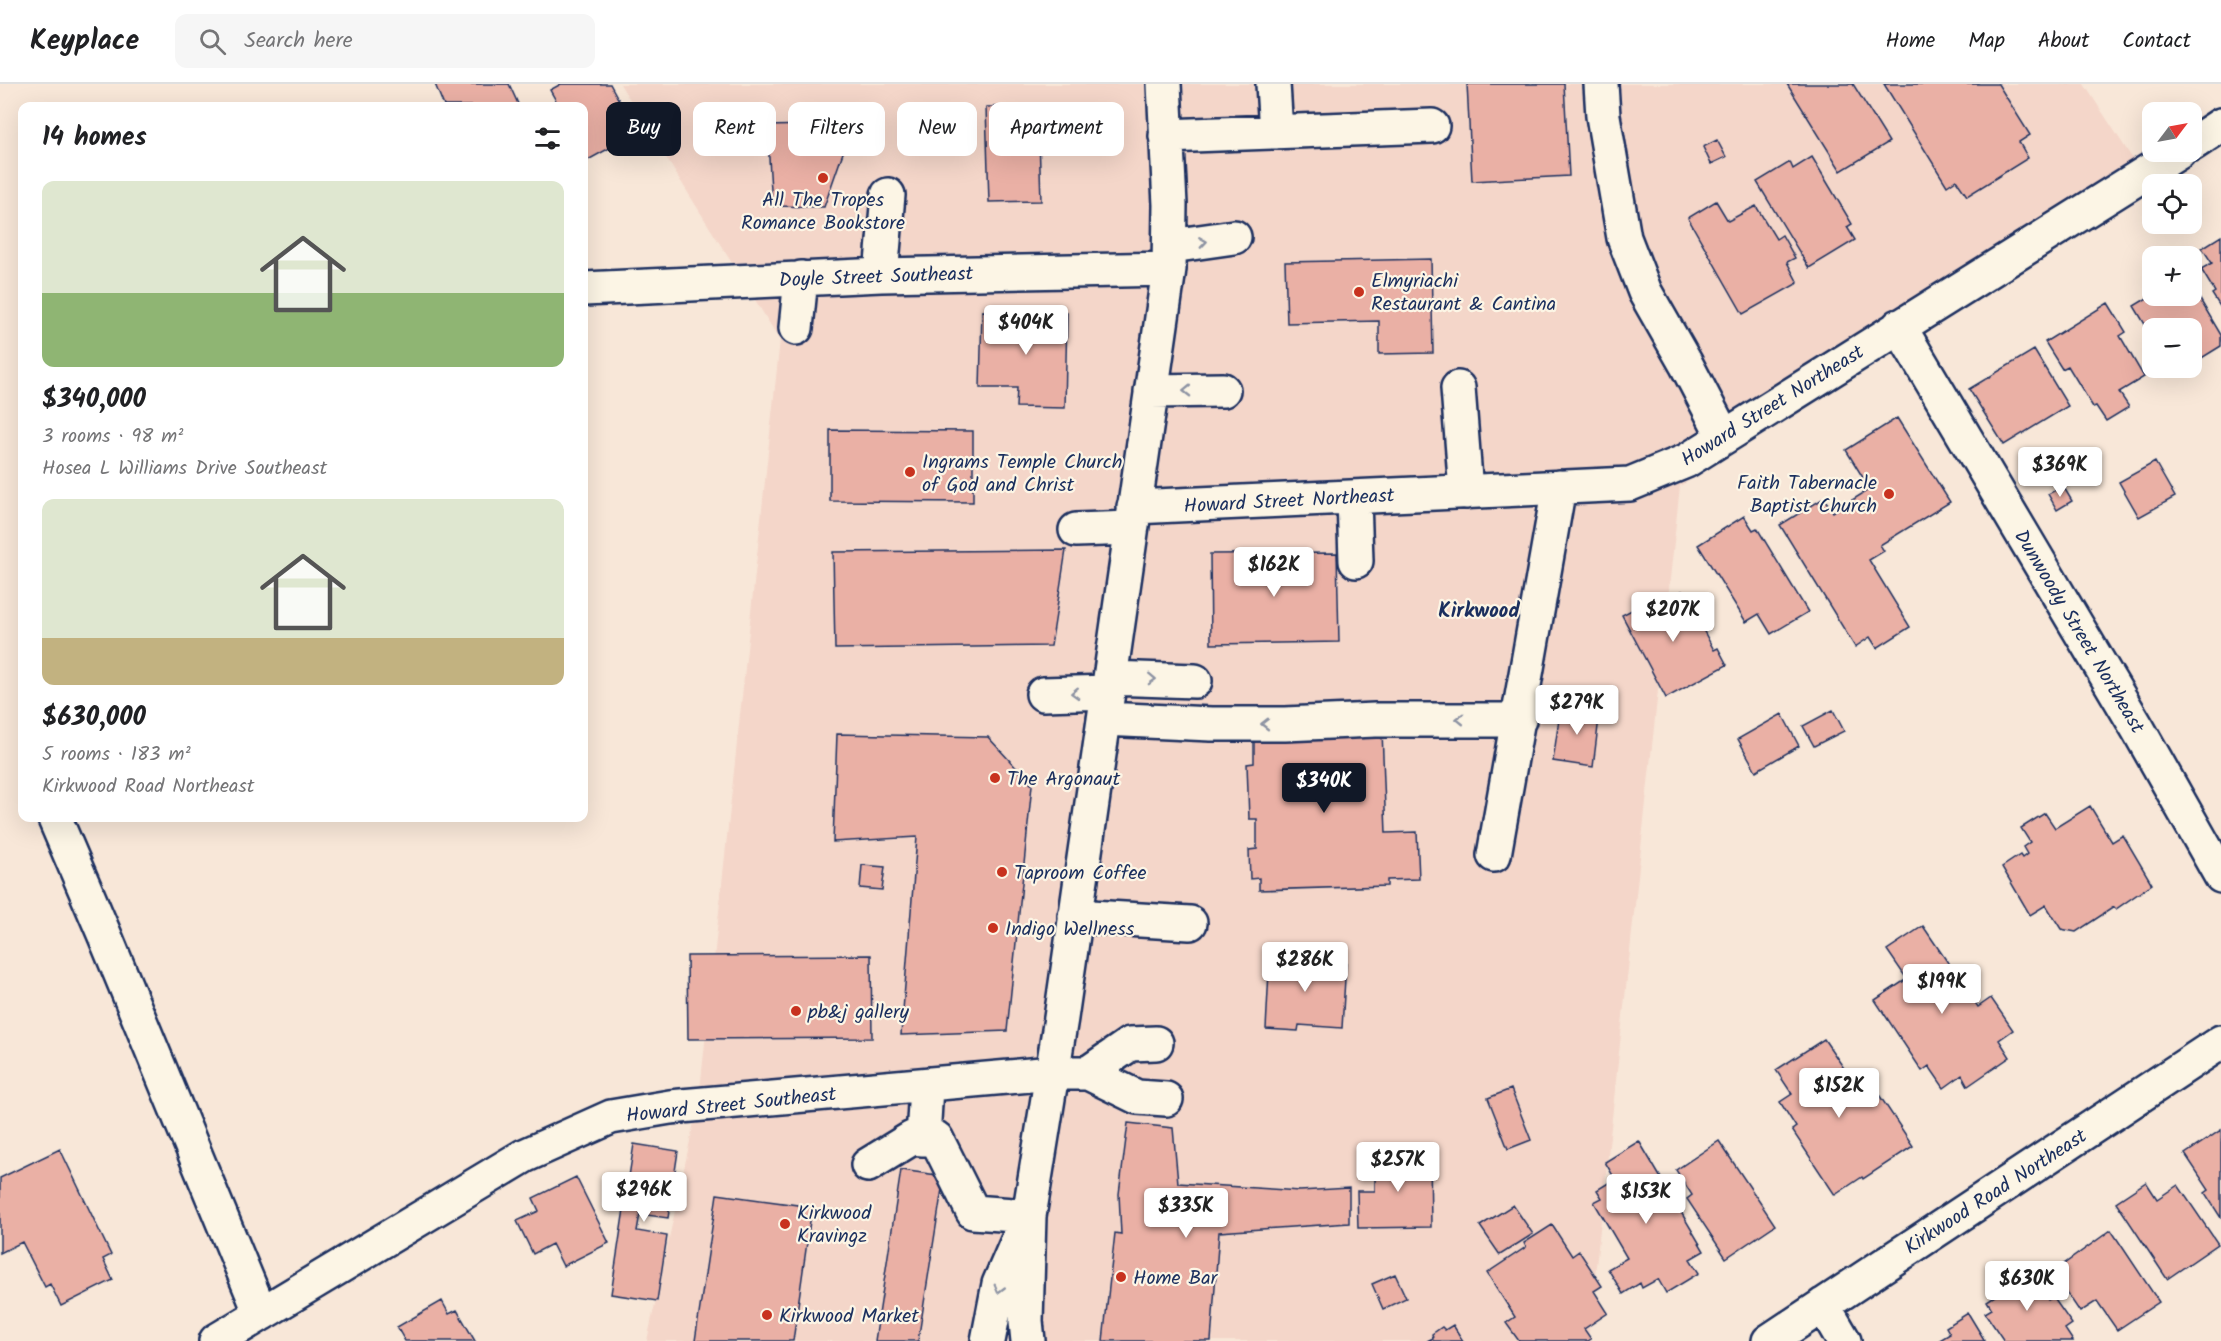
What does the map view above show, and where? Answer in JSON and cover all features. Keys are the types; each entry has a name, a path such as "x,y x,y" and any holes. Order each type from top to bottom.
{"street":[{"path":"1028,1341 1026,1321 1029,1216 1053,1073 1170,258 1164,84"},
{"path":"1273,84 1276,132"},
{"path":"1600,84 1603,116 1624,238 1645,292 1724,437"},
{"path":"2202,137 2221,125"},
{"path":"1166,136 1432,126"},
{"name":"Howard Street Northeast","path":"1076,530 1133,518 1354,498 1630,484 1686,461 2163,162"},
{"path":"882,275 888,195"},
{"name":"Doyle Street Southeast","path":"588,289 1170,258 1234,237"},
{"path":"796,328 801,278"},
{"name":"Dunwoody Street Northeast","path":"1899,326 2138,729 2221,876"},
{"path":"1458,388 1466,492"},
{"path":"1151,391 1223,390"},
{"path":"1494,855 1559,487"},
{"path":"1354,498 1356,561"},
{"path":"1043,694 1107,696 1195,681"},
{"path":"1107,696 1211,724 1285,724 1375,720 1519,720"},
{"path":"56,822 261,1314"},
{"path":"1075,916 1190,923"},
{"name":"Kirkwood Road Northeast","path":"1768,1341 2221,1042"},
{"path":"1156,1043 1131,1044 1088,1073 1137,1097 1166,1099"},
{"name":"Howard Street Southeast","path":"216,1341 524,1156 611,1117 670,1107 1053,1073 1088,1073"},
{"path":"923,1139 926,1086"},
{"path":"868,1165 912,1138 936,1138 973,1212 1029,1216"},
{"path":"988,1341 999,1284 1029,1216"},
{"path":"1822,1305 1844,1341"}],"shaded area":[{"path":"620,84 2084,84 2143,174 2142,193 1680,486 1588,1341 647,1341 699,1099 780,340 665,156 681,156 681,102 631,102"}],"building":[{"path":"435,84 509,84 517,102 442,102"},
{"path":"561,84 610,84 620,102 606,102 606,150 588,160 588,102 557,102 550,90"},
{"path":"1467,84 1564,84 1569,176 1472,181"},
{"path":"1787,84 1853,84 1889,142 1841,171"},
{"path":"1884,84 1998,84 2030,135 2019,142 2028,158 1967,196 1956,180 1947,186"},
{"path":"986,107 989,107 989,156 1040,156 1041,201 989,202"},
{"path":"776,126 788,126 788,156 842,156 824,207 772,206 769,156 776,156"},
{"path":"1717,140 1726,157 1711,164 1703,147"},
{"path":"1812,157 1852,224 1847,227 1855,240 1809,268 1757,182 1790,162 1793,169"},
{"path":"1716,201 1728,221 1756,206 1776,239 1782,235 1795,258 1787,262 1798,283 1743,314 1688,218"},
{"path":"2221,236 2221,308 2212,294 2215,292 2202,271 2212,263 2202,248"},
{"name":"Elmyriachi Restaurant & Cantina","path":"1431,259 1433,353 1379,354 1379,321 1287,323 1285,262"},
{"path":"2142,301 2142,306 2202,306 2202,303 2221,335 2221,346 2202,358 2202,318 2142,319 2134,306"},
{"path":"2108,303 2126,332 2120,336 2142,374 2142,378 2119,392 2129,407 2106,421 2096,406 2093,407 2068,366 2062,369 2045,342"},
{"path":"982,311 1067,313 1065,408 1016,407 1017,388 980,388"},
{"path":"2034,350 2068,406 2004,445 1969,389"},
{"path":"1897,418 1950,502 1880,545 1884,551 1869,560 1910,627 1877,648 1870,637 1855,647 1780,525 1824,498 1833,512 1870,489 1846,450"},
{"path":"830,430 973,431 973,502 830,501"},
{"path":"2155,462 2175,497 2139,517 2119,482"},
{"path":"2063,486 2072,501 2057,510 2048,494"},
{"path":"1744,516 1753,530 1757,528 1808,612 1771,634 1759,614 1746,622 1698,545"},
{"path":"1066,550 1051,646 835,649 833,552"},
{"path":"1337,553 1339,642 1211,644 1210,554"},
{"path":"1682,591 1714,650 1718,648 1727,665 1666,698 1622,615 1653,599 1656,605"},
{"path":"1561,705 1600,710 1593,767 1553,761"},
{"path":"1833,710 1844,731 1814,746 1803,726"},
{"path":"1782,714 1799,746 1756,771 1738,739"},
{"path":"1382,731 1386,833 1417,832 1419,879 1387,880 1387,886 1259,890 1259,878 1250,879 1249,850 1257,849 1257,819 1249,819 1247,764 1254,763 1254,736"},
{"path":"837,734 988,737 1032,785 1007,1031 901,1035 917,837 833,842"},
{"path":"2090,806 2112,842 2123,835 2152,884 2116,909 2114,907 2076,932 2061,929 2046,905 2030,915 2002,867 2020,855 2022,858 2027,854 2023,847 2030,842 2021,828 2045,813 2055,828"},
{"path":"862,865 885,867 882,890 860,888"},
{"path":"1923,926 1978,1007 1991,998 2013,1030 1999,1040 2010,1057 1968,1086 1962,1075 1944,1088 1929,1066 1922,1071 1875,1000 1907,979 1887,950"},
{"path":"1270,952 1304,954 1303,960 1346,962 1342,1028 1299,1025 1298,1031 1266,1029"},
{"path":"871,955 872,1038 688,1039 687,956"},
{"path":"1824,1039 1856,1086 1868,1078 1913,1146 1835,1195 1792,1130 1796,1127 1780,1102 1792,1094 1776,1070"},
{"path":"1511,1089 1531,1140 1508,1149 1488,1098"},
{"path":"1128,1123 1173,1128 1178,1183 1300,1191 1349,1188 1349,1223 1219,1232 1211,1341 1103,1341 1115,1233 1121,1234 1119,1194"},
{"path":"2221,1130 2221,1218 2205,1193 2209,1190 2185,1154"},
{"path":"1639,1141 1704,1251 1690,1259 1699,1273 1666,1293 1658,1279 1642,1288 1640,1283 1623,1294 1608,1269 1627,1258 1594,1202 1602,1198 1597,1190 1615,1179 1605,1162"},
{"path":"1719,1141 1775,1225 1726,1258 1687,1199 1692,1195 1676,1170"},
{"path":"634,1144 678,1151 668,1218 640,1214 637,1231 667,1236 657,1301 611,1294"},
{"path":"60,1149 111,1255 103,1259 113,1280 61,1306 50,1284 45,1287 22,1242 0,1253 0,1178"},
{"path":"1430,1153 1431,1227 1358,1228 1357,1191 1375,1191 1375,1154"},
{"path":"901,1170 944,1176 918,1341 875,1341"},
{"path":"576,1177 609,1243 563,1266 552,1244 533,1254 517,1221 539,1211 533,1198"},
{"path":"2146,1182 2157,1199 2178,1185 2218,1244 2167,1279 2116,1202"},
{"path":"717,1194 812,1207 793,1341 695,1341"},
{"path":"1513,1205 1533,1234 1500,1255 1480,1226"},
{"path":"1552,1225 1572,1256 1579,1251 1602,1286 1594,1291 1608,1313 1584,1329 1591,1339 1588,1341 1519,1341 1506,1323 1515,1317 1487,1273 1526,1247 1524,1243"},
{"path":"2111,1230 2159,1302 2117,1330 2097,1301 2080,1312 2053,1272"},
{"path":"2026,1267 2048,1300 2053,1297 2072,1324 2065,1329 2073,1341 2004,1341 1985,1313 1992,1309 1987,1301 2001,1292 1997,1286"},
{"path":"1395,1274 1406,1298 1383,1309 1372,1284"},
{"path":"442,1301 449,1314 457,1310 475,1341 405,1341 397,1327"},
{"path":"1968,1313 1985,1341 1938,1341 1950,1334 1946,1327"},
{"path":"1453,1325 1463,1341 1427,1341 1433,1338 1432,1334 1442,1327 1445,1330"}],"place":[{"name":"All The Tropes Romance Bookstore","path":"823,178"},
{"name":"Elmyriachi Restaurant & Cantina","path":"1359,292"},
{"name":"Ingrams Temple Church of God and Christ","path":"910,472"},
{"name":"Faith Tabernacle Baptist Church","path":"1889,494"},
{"name":"The Argonaut","path":"995,778"},
{"name":"Taproom Coffee","path":"1002,872"},
{"name":"Indigo Wellness","path":"993,928"},
{"name":"pb&j gallery","path":"796,1011"},
{"name":"Kirkwood Kravingz","path":"785,1224"},
{"name":"Home Bar","path":"1121,1277"},
{"name":"Kirkwood Market","path":"767,1315"}],"district":[{"name":"Kirkwood","path":"1479,610"}]}
